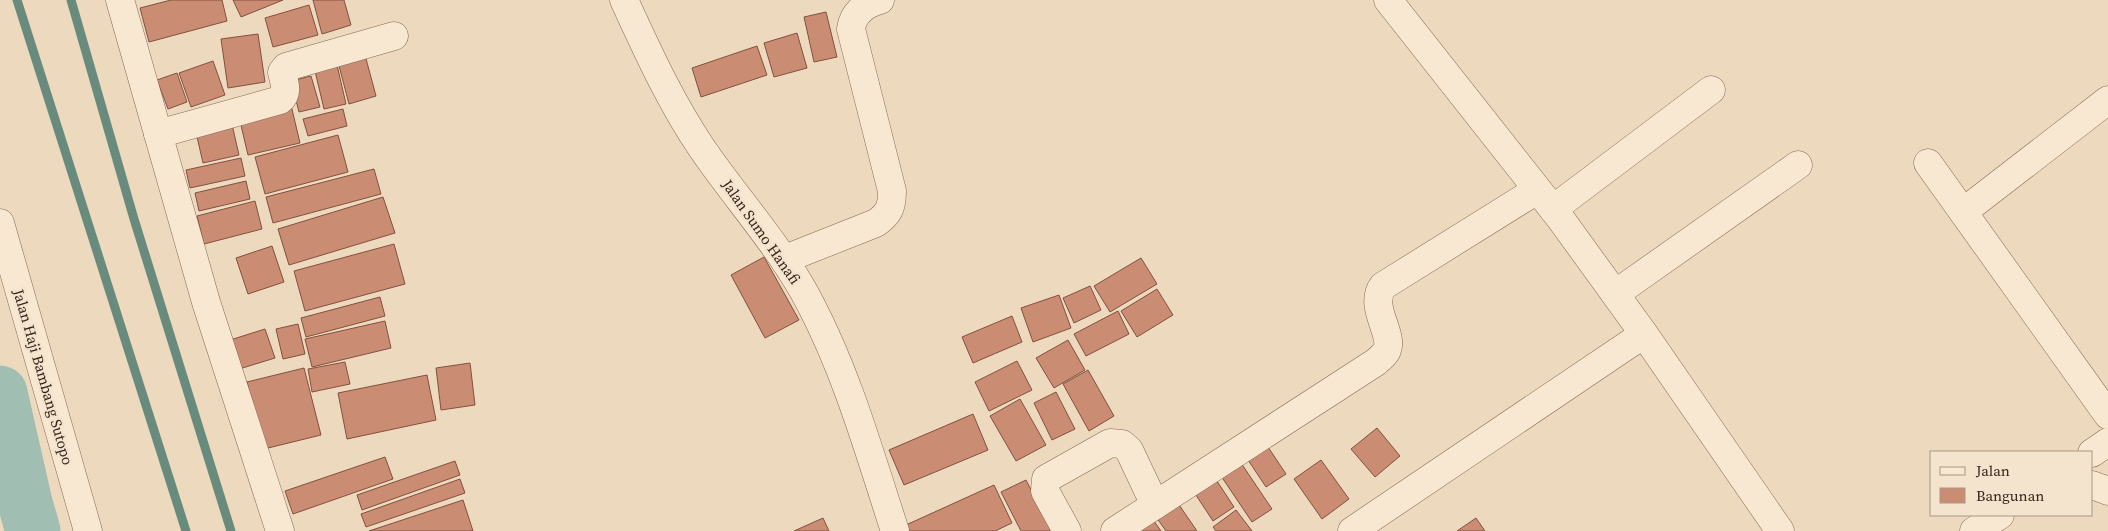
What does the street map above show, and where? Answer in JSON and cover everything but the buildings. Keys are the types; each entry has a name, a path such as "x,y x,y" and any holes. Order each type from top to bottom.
{"street":[{"path":"120,0 206,302 280,531"},
{"name":"Jalan Sumo Hanafi","path":"624,0 658,73 700,145 735,195 785,259 811,305 840,367 895,531"},
{"path":"785,259 876,223 887,214 890,208 892,192 851,29 852,22 864,6 880,0"},
{"path":"1388,0 1545,200 1615,294 1780,531"},
{"path":"158,134 280,100 284,96 285,91 282,72 286,67 394,36"},
{"path":"1116,531 1384,355 1388,347 1378,300 1379,292 1383,286 1545,200 1711,90"},
{"path":"1963,212 2108,100"},
{"path":"1928,164 2108,416"},
{"path":"1615,294 1798,165"},
{"name":"Jalan Haji Bambang Sutopo","path":"0,222 88,531"},
{"path":"1352,531 1644,334"},
{"path":"2093,453 2108,442"},
{"path":"1067,531 1045,490 1046,479 1110,443 1122,444 1129,450 1156,505"},
{"path":"2093,485 2108,491"},
{"path":"1974,531 1998,516"}],"waterway":[{"path":"17,0 186,531"},
{"path":"71,0 134,219 231,531"},
{"path":"0,393 33,531"}]}
